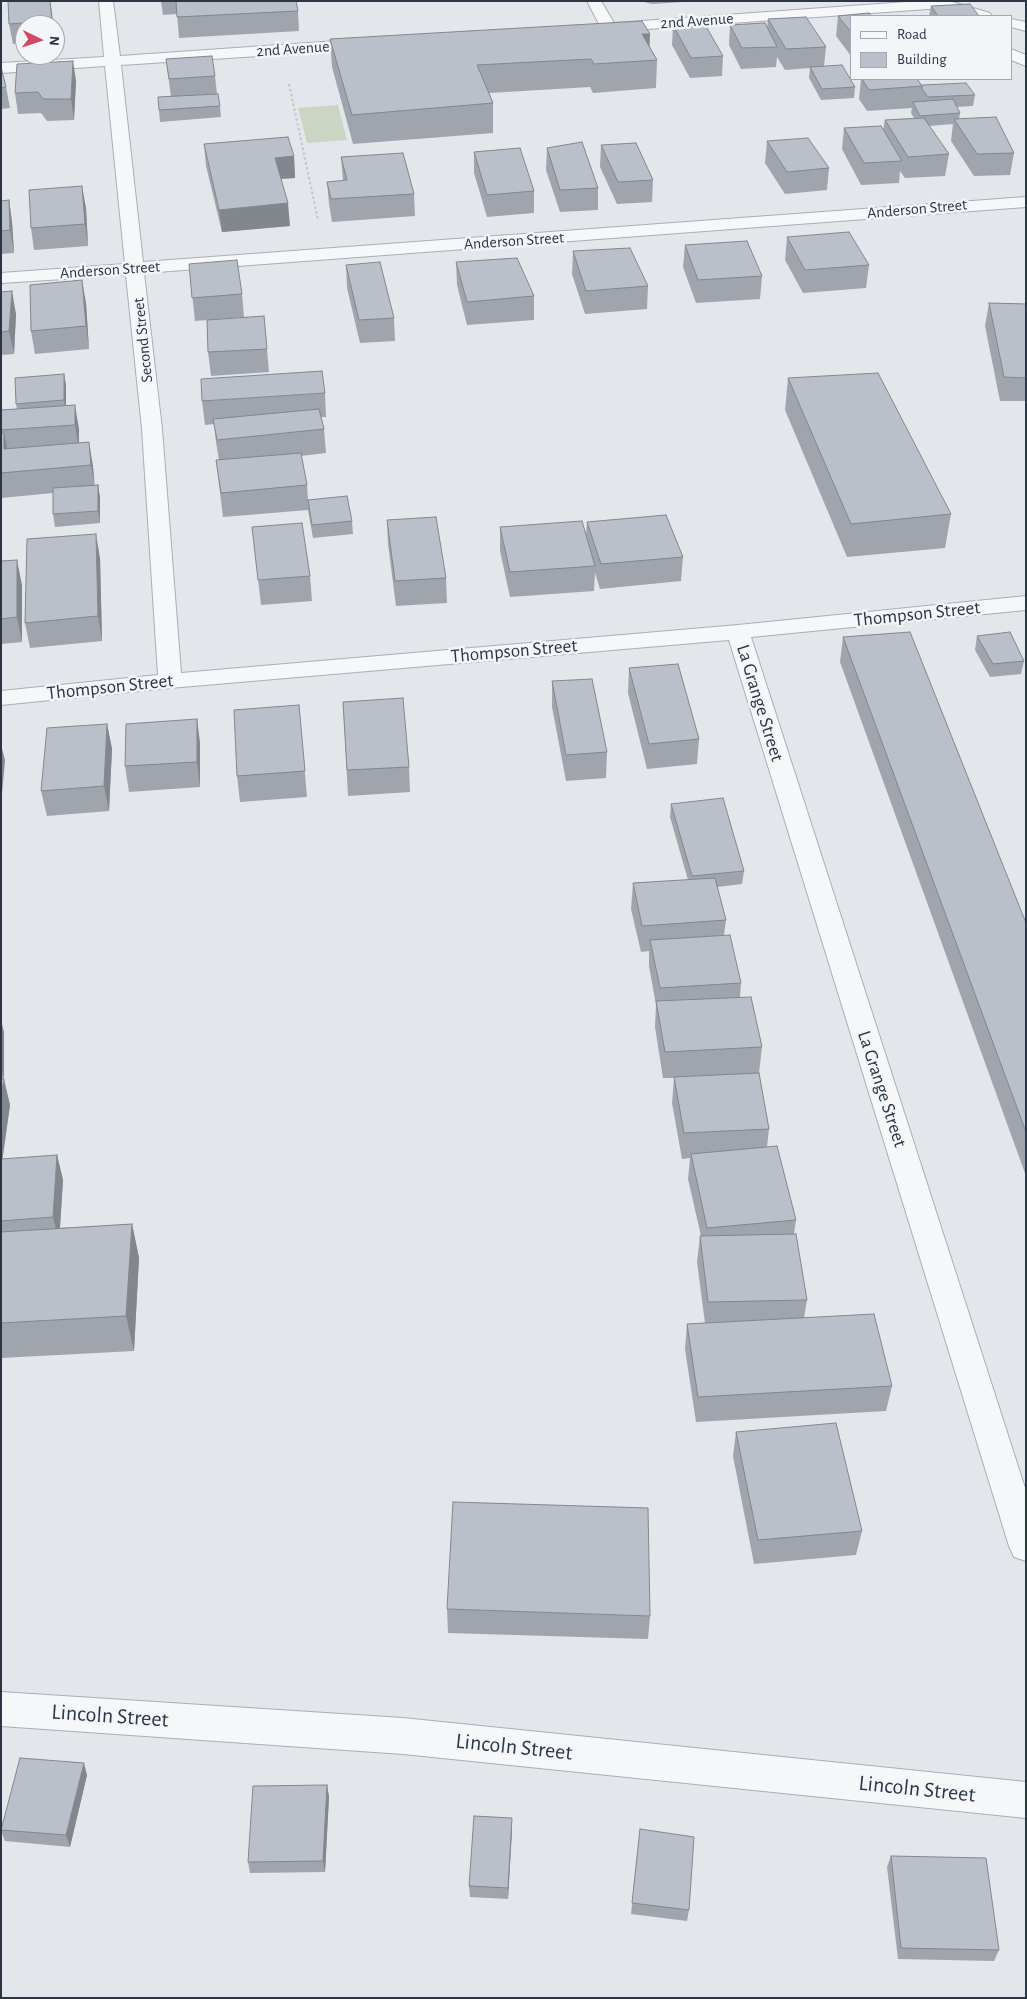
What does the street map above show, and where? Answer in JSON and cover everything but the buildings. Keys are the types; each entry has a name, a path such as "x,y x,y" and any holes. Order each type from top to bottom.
{"street":[{"name":"Second Street","path":"106,1 152,429 170,681"},
{"path":"594,1 609,28"},
{"name":"2nd Avenue","path":"590,29 850,6 943,4 982,15"},
{"path":"1012,23 1026,27"},
{"name":"2nd Avenue","path":"1,68 381,43"},
{"path":"1012,54 1026,61"},
{"name":"Anderson Street","path":"1,278 326,255 976,204 1026,202"},
{"name":"Thompson Street","path":"1,698 170,681 738,632 1026,603"},
{"name":"La Grange Street","path":"738,632 1026,1546"},
{"name":"Lincoln Street","path":"1,1709 403,1736 1026,1800"}],"path":[{"path":"282,49 326,255"}],"green space":[{"path":"338,105 347,140 307,143 298,108"}]}
